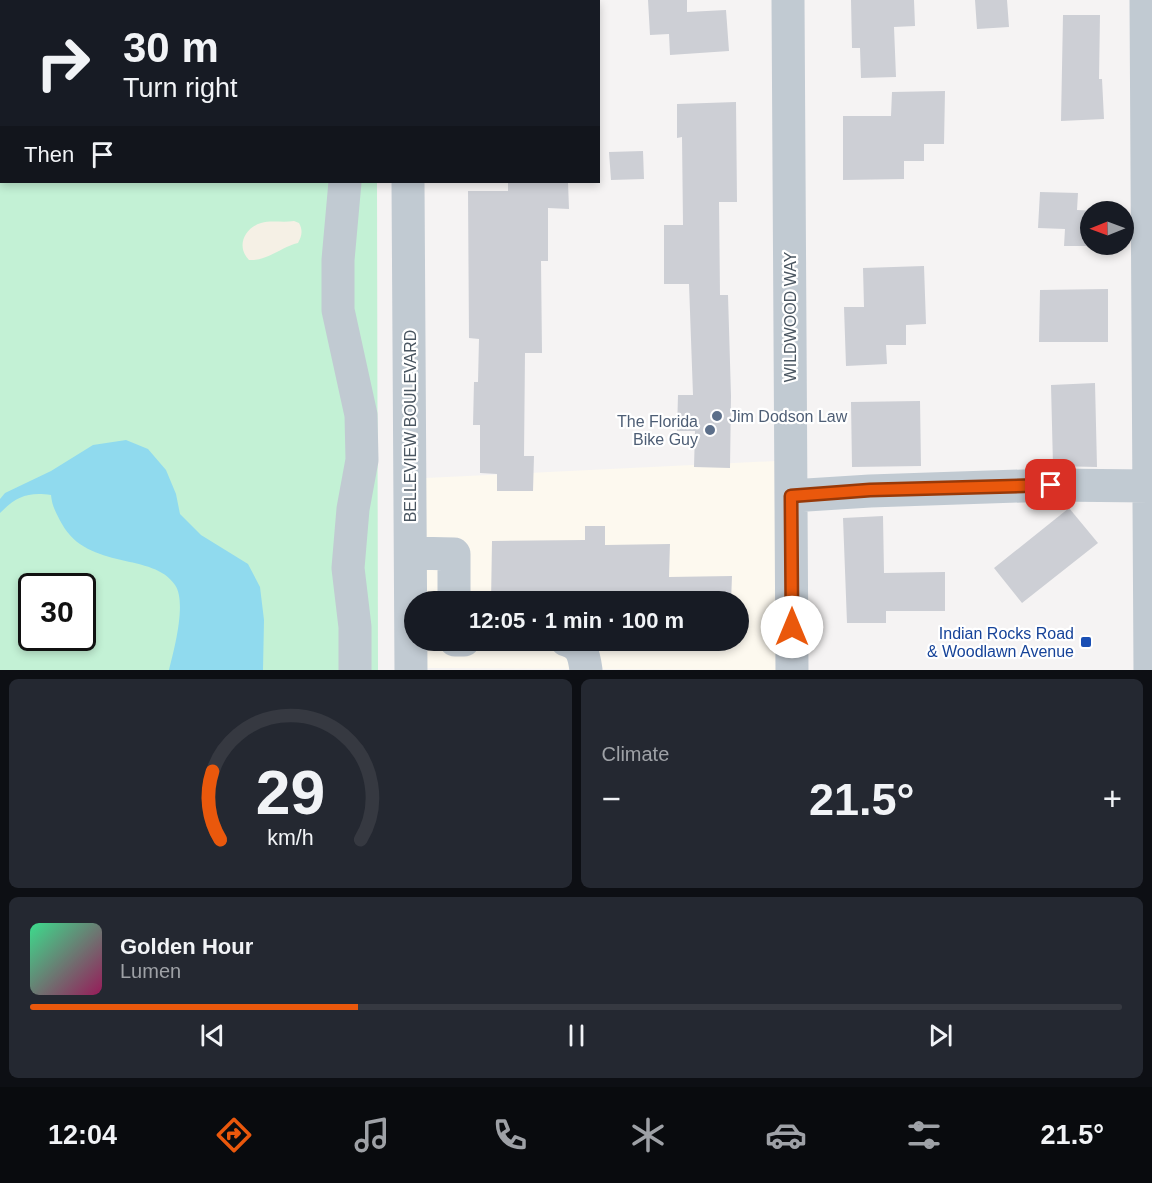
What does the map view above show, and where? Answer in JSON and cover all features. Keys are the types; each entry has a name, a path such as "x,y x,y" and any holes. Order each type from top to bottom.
{"street":[{"name":"WILDWOOD WAY","path":"788,0 792,670"},
{"path":"1146,0 1150,670"},
{"path":"345,183 338,260 338,310 361,415 362,460 353,509 348,568 355,627 355,670"},
{"name":"BELLEVIEW BOULEVARD","path":"408,183 411,670"},
{"path":"791,496 870,490 1051,485 1149,486"},
{"path":"411,553 454,554 454,591"},
{"path":"582,651 586,670"}],"shaded area":[{"path":"776,461 777,670 426,668 426,651 749,651 749,591 425,591 425,478"}],"green space":[{"path":"0,183 377,183 378,670 0,670"}],"sand":[{"path":"294,221 299,223 301,228 298,243 256,260 249,260 245,255 243,244 246,233 255,225 265,222"}],"water":[{"path":"126,440 148,449 166,470 176,494 180,514 201,535 248,564 260,587 264,620 263,670 169,670 174,651 180,603 175,585 165,575 152,568 88,549 73,539 53,506 51,495 23,496 0,513 0,499 5,493 51,471 93,445"}],"building":[{"path":"648,0 687,0 687,12 726,10 729,51 670,55 669,34 650,35"},
{"path":"851,0 914,0 915,26 894,27 896,77 861,78 860,48 852,48"},
{"path":"975,0 1007,0 1009,27 977,29"},
{"path":"1063,15 1100,15 1099,79 1102,79 1104,119 1061,121"},
{"path":"945,91 944,144 924,144 924,161 904,161 904,179 843,180 843,116 891,116 892,92"},
{"path":"736,102 737,202 719,202 720,295 728,295 731,396 730,468 694,467 695,431 677,431 678,395 693,395 689,284 664,284 664,225 683,225 682,137 677,138 677,104"},
{"path":"643,151 644,179 611,180 609,152"},
{"path":"508,183 568,183 569,209 548,208 548,261 541,261 542,353 525,353 524,456 534,456 533,491 497,491 497,474 480,473 480,425 473,425 474,382 478,382 479,339 469,338 468,191 508,191"},
{"path":"1040,192 1078,193 1080,246 1064,246 1065,229 1038,228"},
{"path":"924,266 926,324 906,325 906,345 886,345 887,364 846,366 844,307 864,307 863,268"},
{"path":"1108,289 1108,342 1039,342 1040,290"},
{"path":"1095,383 1097,467 1053,466 1051,385"},
{"path":"920,401 921,466 852,467 851,402"},
{"path":"1069,508 1098,543 1022,603 994,568"},
{"path":"883,516 884,573 945,572 945,611 886,611 886,623 847,623 843,518"},
{"path":"585,526 605,526 605,545 670,544 669,577 732,576 731,591 491,591 492,541 585,540"}],"place":[{"name":"Jim Dodson Law","path":"717,416"},
{"name":"The Florida Bike Guy","path":"710,430"},
{"name":"Indian Rocks Road & Woodlawn Avenue","path":"1086,642"}],"route":[{"path":"792,627 791,496 847,494 870,490 1051,485"}]}
